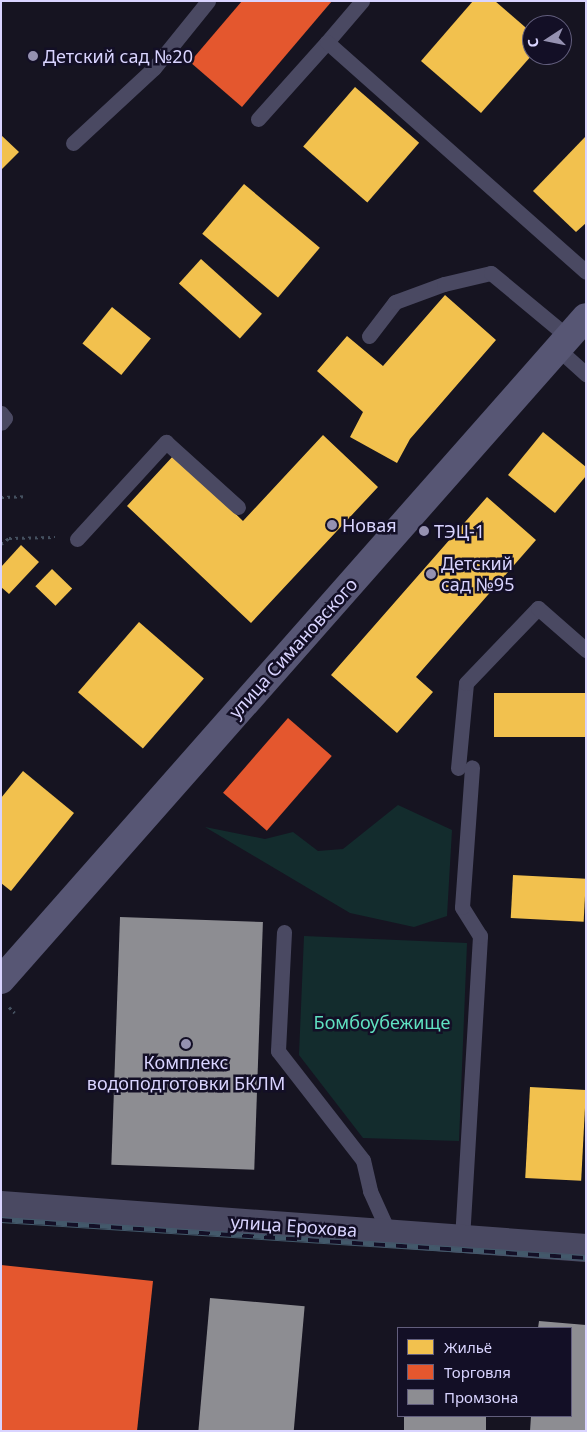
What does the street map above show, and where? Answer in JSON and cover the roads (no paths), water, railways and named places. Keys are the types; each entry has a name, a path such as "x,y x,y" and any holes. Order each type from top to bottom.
{"street":[{"name":"улица Симановского","path":"1,980 571,334"},
{"name":"улица Ерохова","path":"1,1205 586,1248"}],"lane":[{"path":"73,143 154,68 208,1"},
{"path":"258,119 362,1"},
{"path":"327,42 586,272"},
{"path":"369,336 395,302 491,274 571,334 586,374"},
{"path":"1,413 5,418 1,423"},
{"path":"77,539 166,442 238,507"},
{"path":"462,1238 480,936 462,907 466,683 538,608 586,650"},
{"path":"284,932 278,1051 364,1160 370,1191 388,1233"}],"railway":[{"path":"1,1220 586,1258"}],"place":[{"name":"Детский сад №20","path":"33,56"},
{"name":"Новая","path":"332,525"},
{"name":"ТЭЦ-1","path":"424,531"},
{"name":"Детский сад №95","path":"431,574"},
{"name":"Комплекс водоподготовки БКЛМ","path":"186,1044"}],"park label":[{"name":"Бомбоубежище","path":"382,1022"}]}
